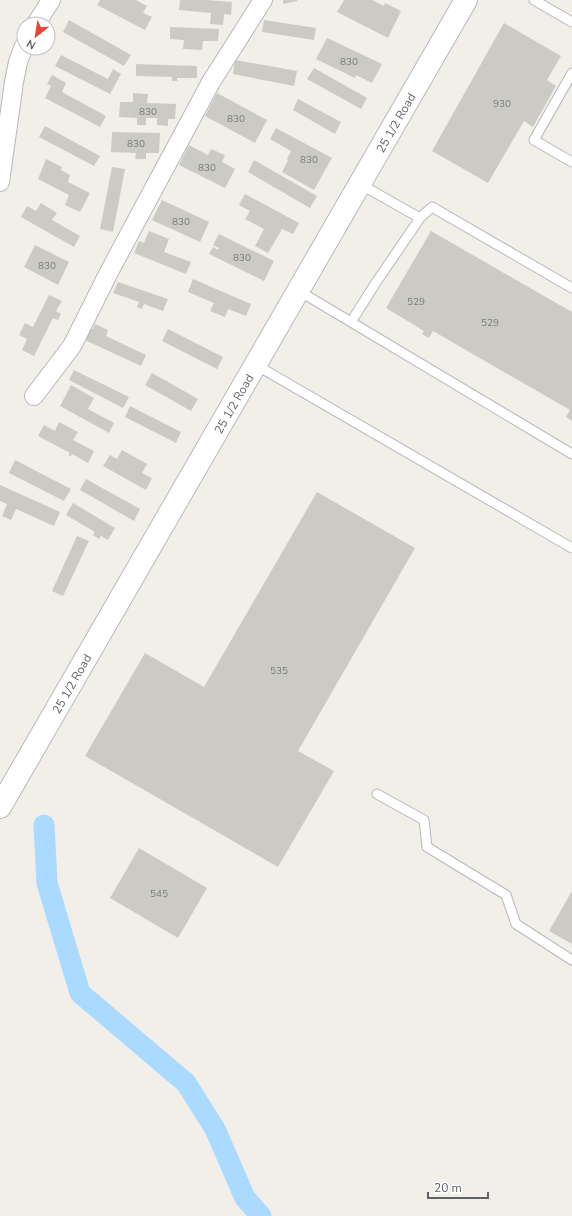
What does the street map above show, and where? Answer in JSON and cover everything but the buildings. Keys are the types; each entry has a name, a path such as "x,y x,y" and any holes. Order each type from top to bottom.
{"street":[{"path":"41,16 51,0"},
{"path":"34,396 72,346 113,265 211,82 263,0"},
{"name":"25 1/2 Road","path":"0,807 466,0"},
{"path":"0,182 7,87 20,56"}],"lane":[{"path":"534,0 572,22"},
{"path":"572,73 534,140 572,162"},
{"path":"360,184 420,218"},
{"path":"351,322 420,218 432,207 572,288"},
{"path":"299,290 572,454"},
{"path":"256,365 572,548"},
{"path":"377,794 424,820 427,847 506,895 516,924 572,960"}],"waterway":[{"path":"44,825 47,883 80,993 186,1083 215,1129 245,1198 261,1216"}]}
